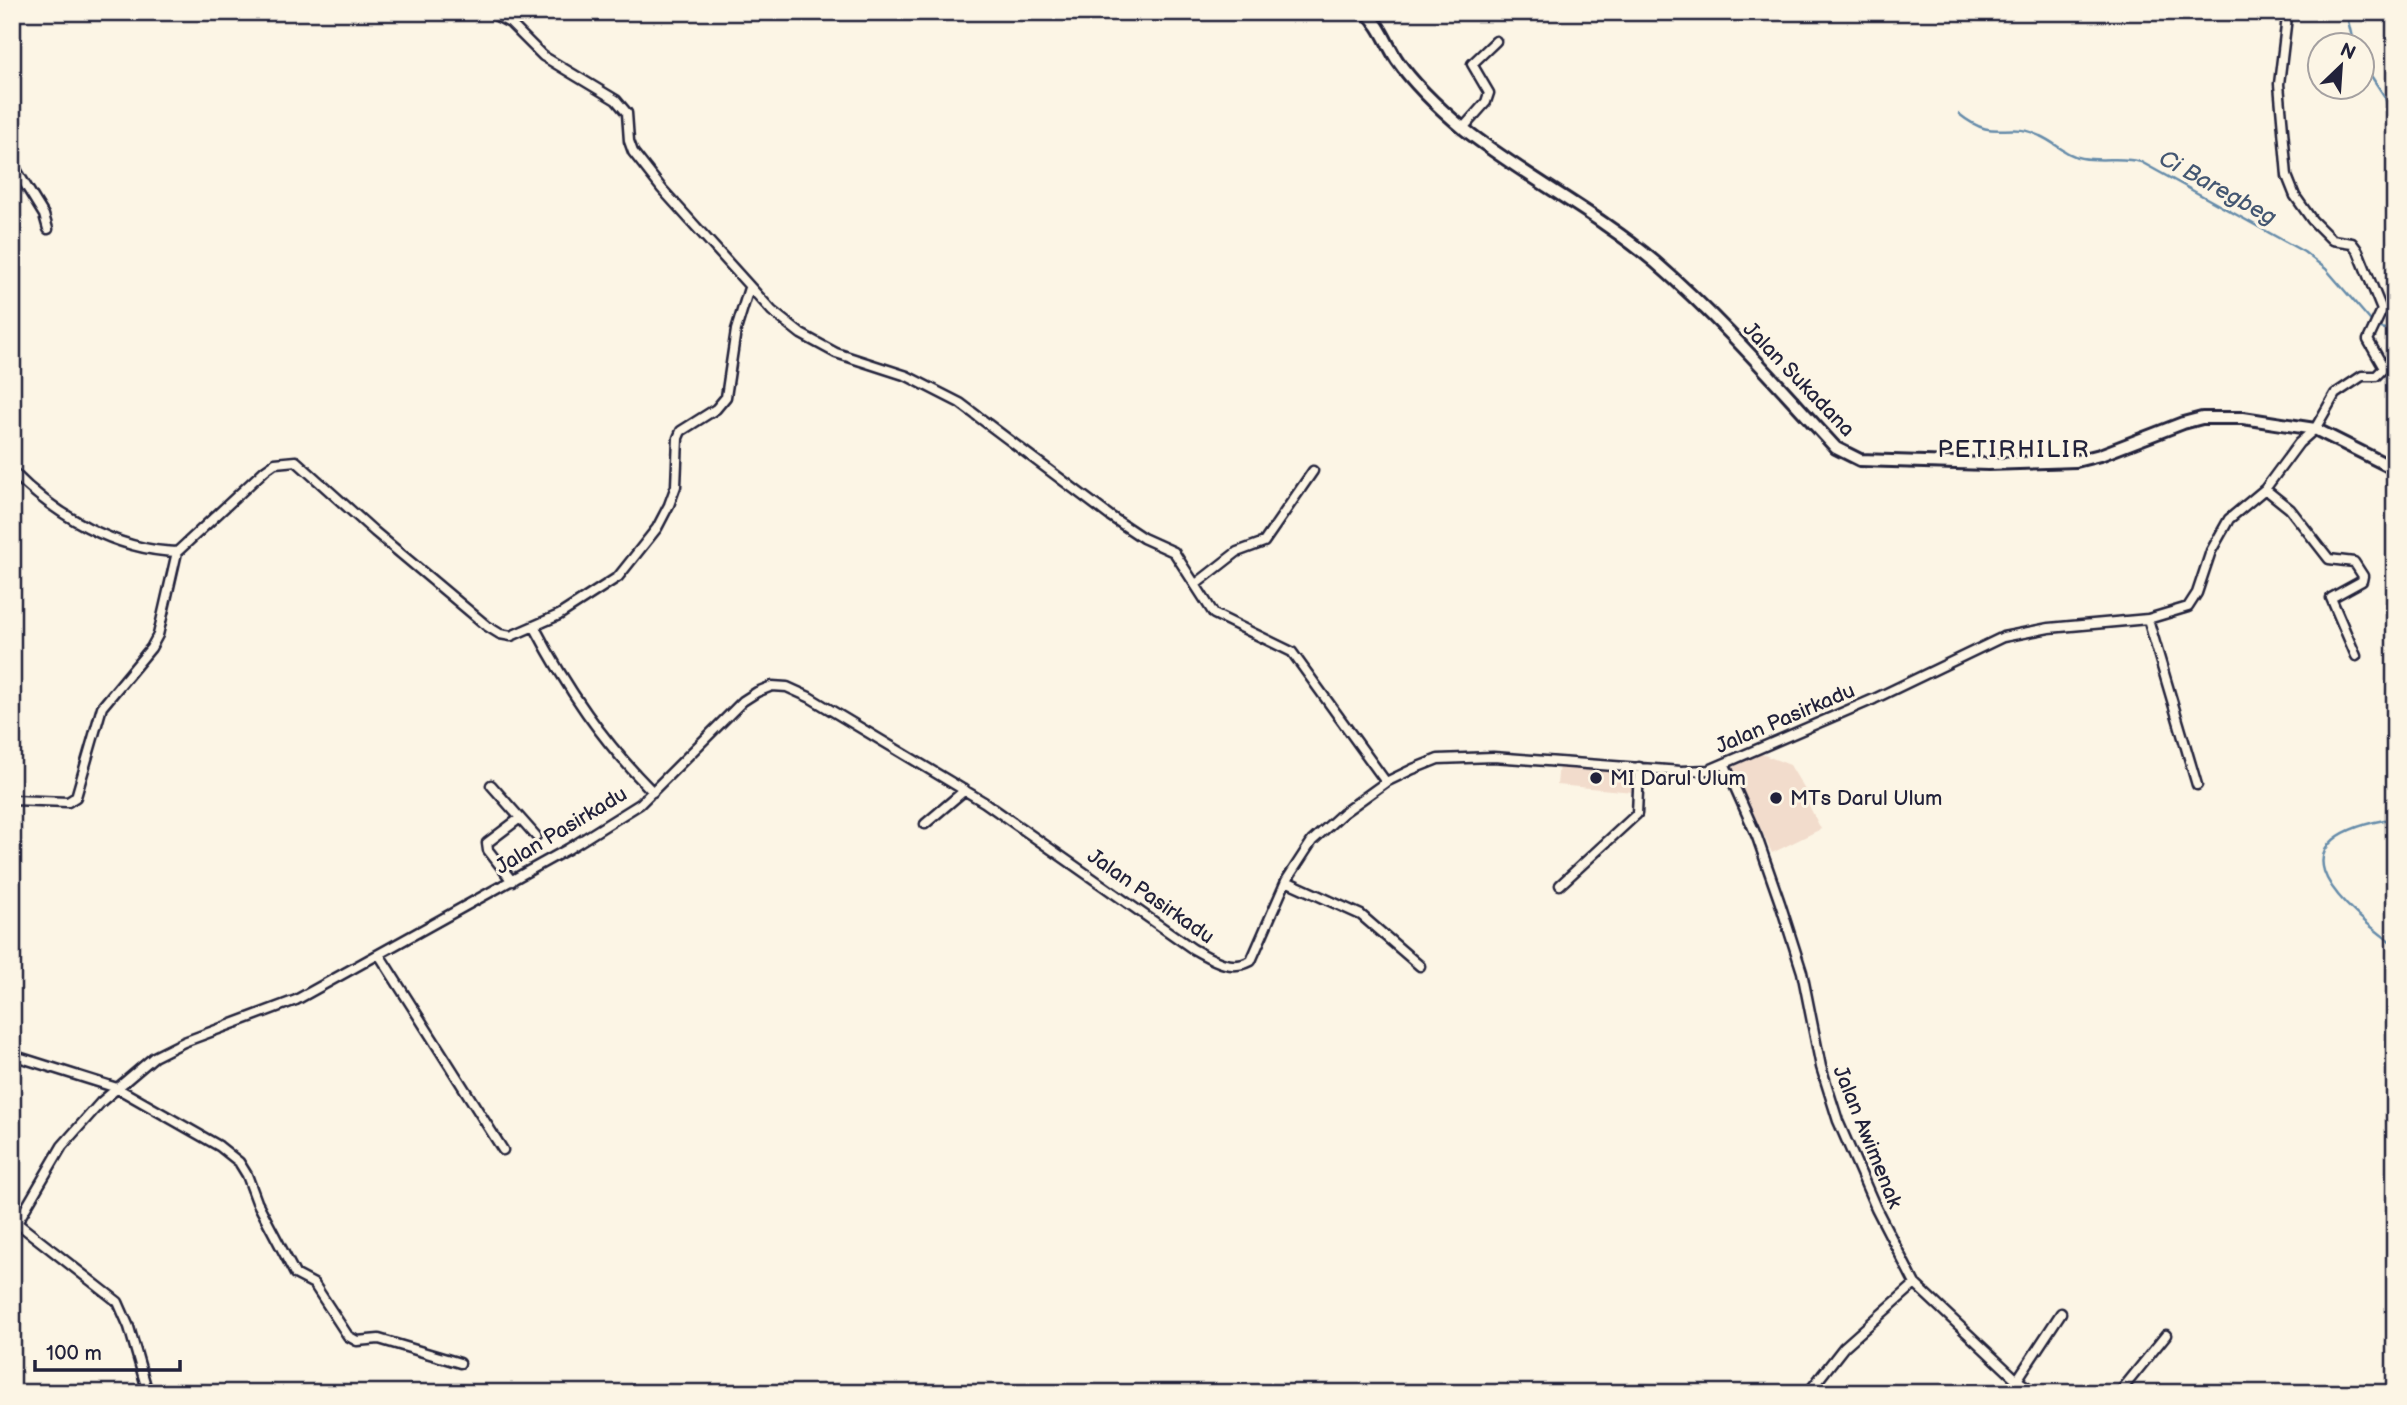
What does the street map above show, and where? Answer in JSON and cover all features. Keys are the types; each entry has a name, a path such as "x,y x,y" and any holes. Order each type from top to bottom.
{"main road":[{"name":"Jalan Sukadana","path":"1366,12 1378,18 1397,60 1424,93 1463,128 1534,180 1596,218 1655,262 1756,359 1836,448 1848,456 1860,460 1988,464 2077,461 2202,418 2243,418 2315,429 2395,469"}],"street":[{"path":"489,12 510,23 543,56 616,100 627,113 629,141 633,152 749,288 801,334 836,353 907,376 960,402 1110,516 1143,538 1174,552 1214,614 1292,652 1387,782"},
{"name":"Jalan Pasirkadu","path":"15,1221 62,1146 117,1088 154,1056 296,1000 380,956 578,843 653,792 743,701 772,686 787,687 809,697 965,790 1193,949 1229,966 1242,966 1251,961 1286,881 1312,841 1343,813 1387,782 1430,762 1454,758 1531,759 1692,772 1725,765 2003,637 2049,628 2148,620 2188,607 2197,593 2211,551 2229,519 2265,489 2299,443 2315,429 2335,394 2362,376 2382,373 2383,364 2368,343 2382,310 2355,246 2332,240 2295,196 2287,176 2280,84 2287,17 2285,12"},
{"path":"1463,128 1486,102 1489,93 1472,64 1496,41"},
{"path":"12,163 44,215 48,229"},
{"path":"12,800 68,802 76,797 102,707 151,648 158,635 177,552 275,463 296,461 304,465 375,533 500,634 511,636 559,615 618,577 657,528 676,486 678,438 681,431 716,409 726,397 736,330 749,288"},
{"path":"12,471 53,508 88,527 151,549 177,552"},
{"path":"1196,584 1237,552 1264,542 1313,471"},
{"path":"2265,489 2290,509 2329,559 2354,562 2363,576 2362,581 2331,598 2356,656"},
{"path":"2148,620 2197,785"},
{"path":"534,626 569,692 615,753 653,792"},
{"name":"Jalan Awimenak","path":"1725,765 1757,837 1798,961 1821,1067 1839,1121 1876,1208 1916,1284 2017,1380 2036,1393"},
{"path":"1560,885 1637,814 1639,767"},
{"path":"491,785 536,836"},
{"path":"925,824 965,790"},
{"path":"512,881 488,850 487,844 520,818"},
{"path":"1286,881 1361,915 1420,966"},
{"path":"380,956 503,1150"},
{"path":"12,1055 117,1088 219,1146 239,1162 295,1274 314,1284 348,1336 357,1341 379,1339 460,1363"},
{"path":"15,1221 118,1302 130,1327 148,1393"},
{"path":"1808,1393 1844,1347 1916,1284"},
{"path":"2017,1380 2061,1314"},
{"path":"2119,1393 2166,1335"}],"shaded area":[{"name":"MTs Darul Ulum","path":"1759,753 1790,765 1805,790 1802,792 1821,829 1772,853 1732,768"},
{"name":"MI Darul Ulum","path":"1559,763 1635,771 1633,792 1557,785"}],"waterway":[{"path":"2346,12 2351,32"},
{"path":"2376,83 2385,97 2395,135"},
{"name":"Ci Baregbeg","path":"1959,114 1982,128 2028,131 2076,156 2141,162 2304,252 2326,269 2376,327 2395,331"},
{"path":"2395,818 2357,827 2334,840 2323,855 2324,871 2334,889 2350,908 2395,945"}],"place":[{"name":"MI Darul Ulum","path":"1596,778"},
{"name":"MTs Darul Ulum","path":"1776,798"}],"district":[{"name":"PETIRHILIR","path":"2014,449"}]}
